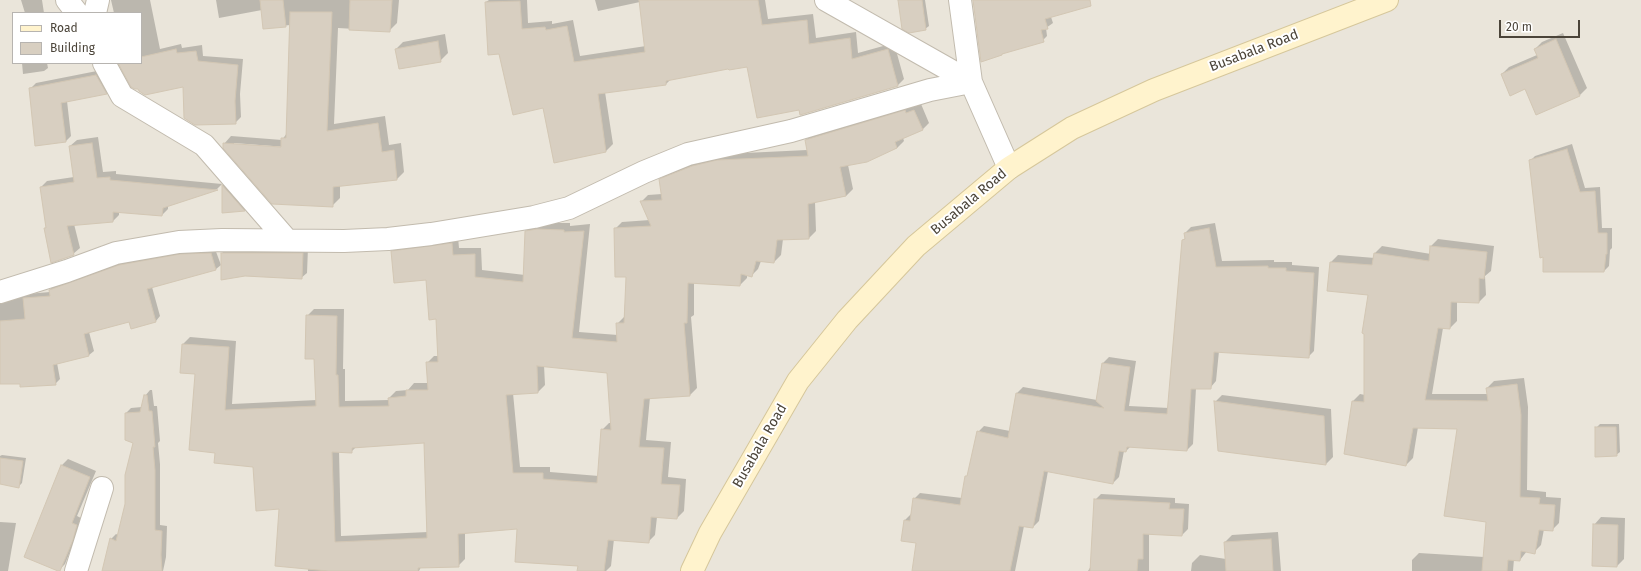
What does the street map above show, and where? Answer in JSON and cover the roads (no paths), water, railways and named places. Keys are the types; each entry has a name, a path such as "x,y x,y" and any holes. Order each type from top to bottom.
{"street":[{"path":"67,0 76,12"},
{"path":"95,12 98,0"},
{"path":"826,0 972,82"},
{"path":"960,0 972,82 1009,168"},
{"name":"Busabala Road","path":"692,571 710,533 798,381 847,320 916,246 1009,168 1072,128 1154,90 1387,0"},
{"path":"105,64 122,96 204,145 286,239"},
{"path":"0,292 67,271 116,253 179,242 286,239 344,241 388,239 431,234 534,217 569,208 644,172 688,154 791,131 930,90 972,82"},
{"path":"76,571 102,488"}]}
